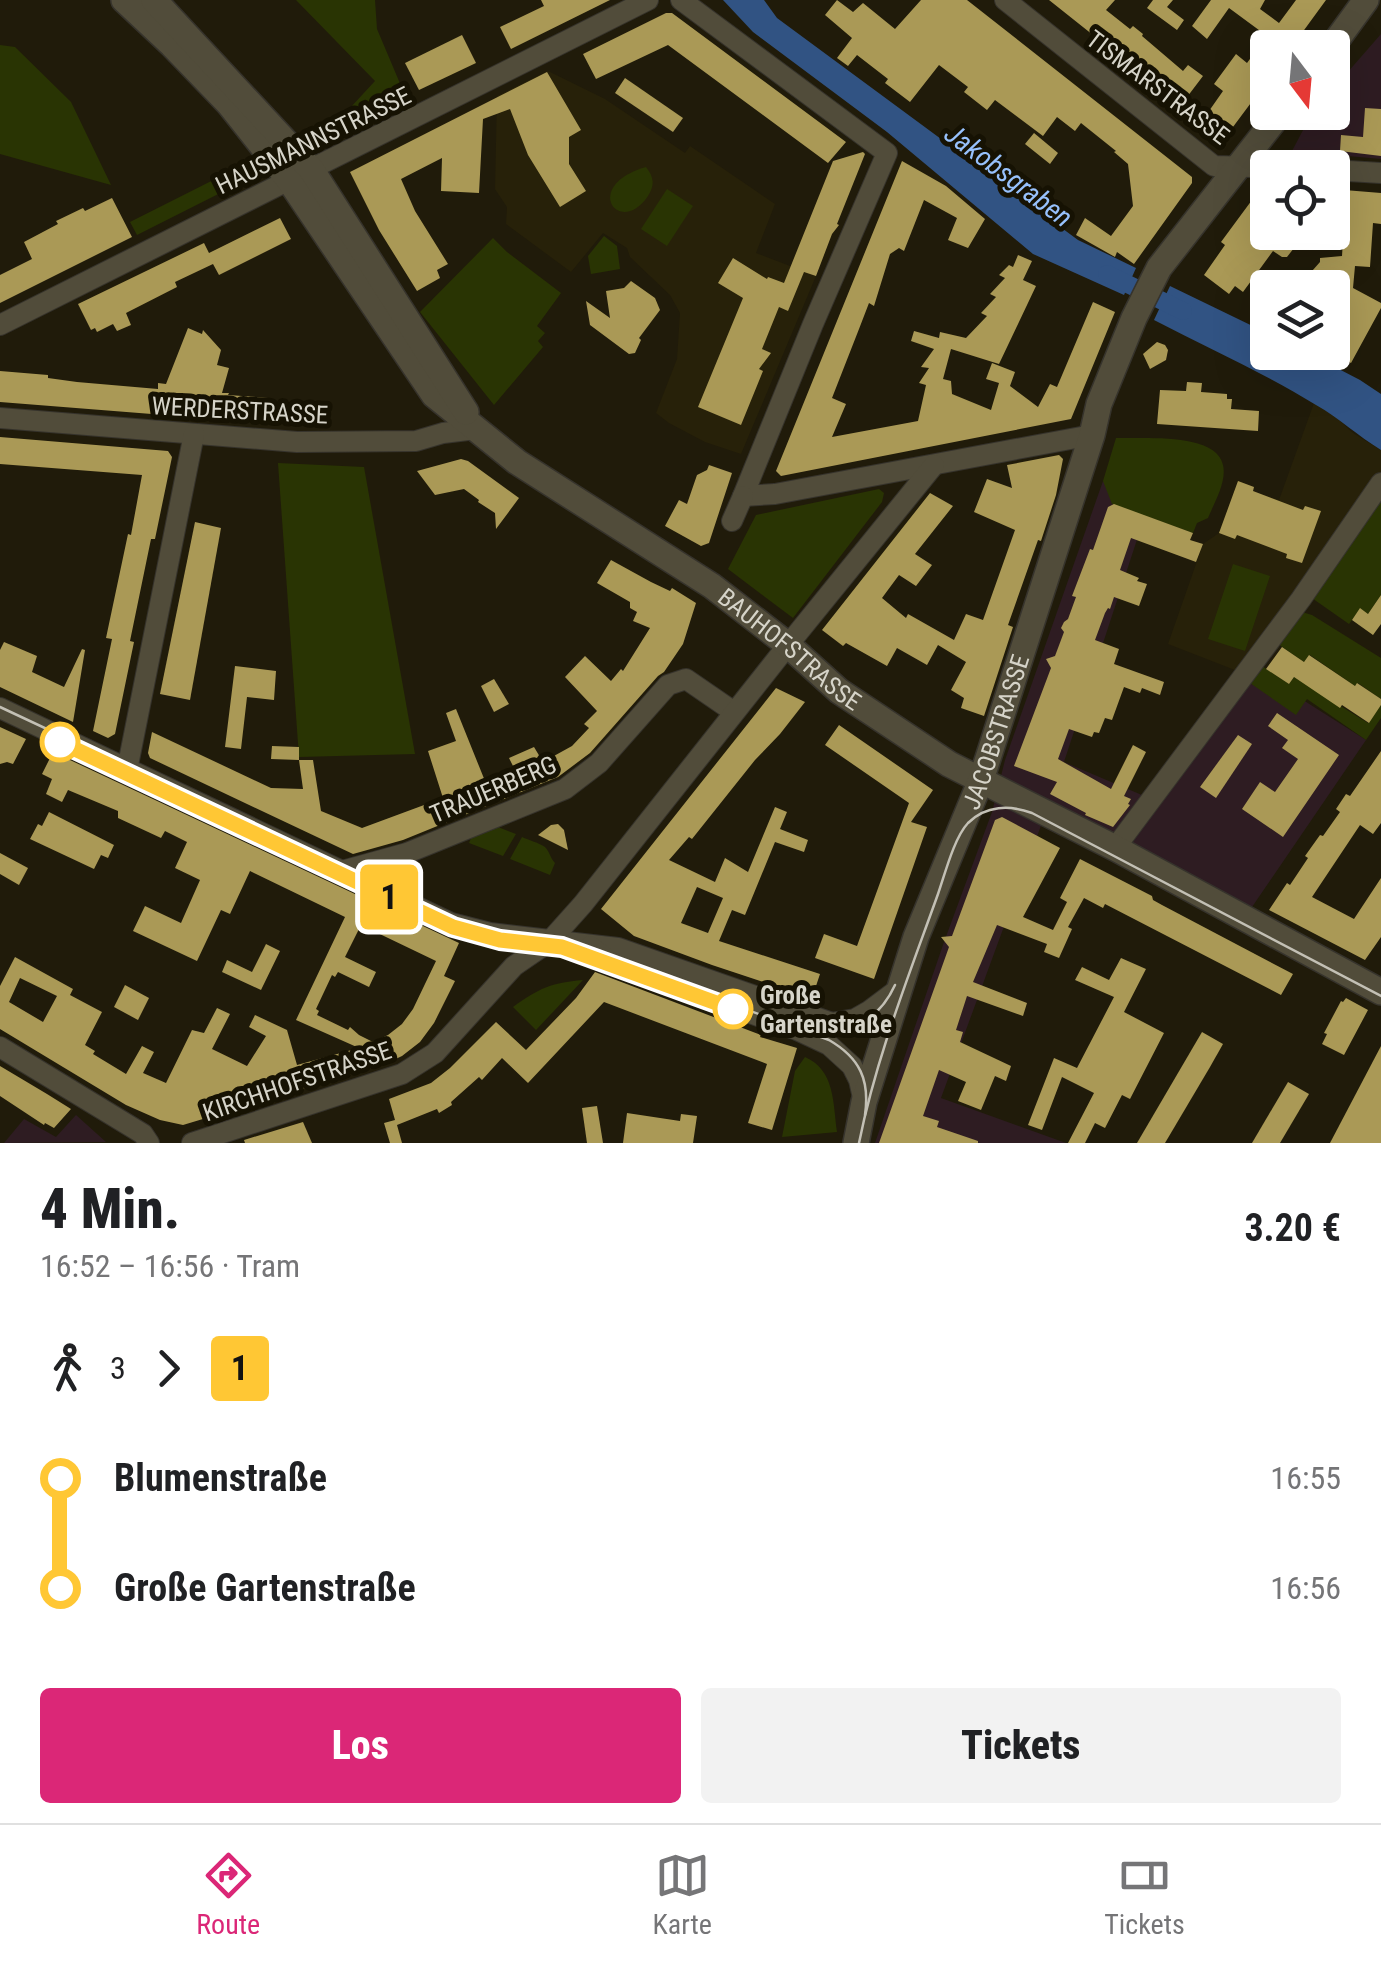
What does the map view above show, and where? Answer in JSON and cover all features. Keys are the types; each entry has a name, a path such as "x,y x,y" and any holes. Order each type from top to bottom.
{"street":[{"name":"BAUHOFSTRASSE","path":"124,0 300,174"},
{"name":"BAUHOFSTRASSE","path":"154,0 300,174 476,429 517,462 712,586 788,644 839,691 950,764 1381,992"},
{"name":"HAUSMANNSTRASSE","path":"0,324 648,0"},
{"path":"680,0 886,153 732,522"},
{"name":"TISMARSTRASSE","path":"1005,0 1214,166 1250,166"},
{"path":"1344,30 1366,0"},
{"name":"JACOBSTRASSE","path":"856,1143 864,1102 916,937 981,780 1092,436 1098,404 1159,268 1267,130"},
{"path":"1350,171 1381,173"},
{"name":"WERDERSTRASSE","path":"0,418 297,442 416,441 476,429"},
{"path":"127,770 194,434"},
{"path":"743,496 775,494 1092,436"},
{"path":"548,942 934,465"},
{"path":"1115,848 1301,599 1381,484"},
{"name":"TRAUERBERG","path":"342,871 408,853 566,788 599,763 668,685 686,679 734,712"},
{"path":"0,708 451,923 548,942 618,948 829,1022"},
{"name":"KIRCHHOFSTRASSE","path":"192,1143 402,1074 435,1052 514,966 548,942"},
{"path":"589,945 612,964 829,1044 855,1072 864,1102"},
{"path":"797,1030 855,1019 900,987"},
{"path":"0,1047 142,1134 149,1143"}],"shaded area":[{"path":"1381,34 1381,159 1350,156 1350,150 1293,150 1303,130 1350,130 1350,70"},
{"path":"548,71 605,99 685,153 690,146 775,204 756,253 816,276 741,454 705,442 656,413 677,359 680,313 670,295 630,257 627,248 603,233 571,272 506,224 507,207 495,189 497,96"},
{"path":"1314,403 1381,450 1381,475 1240,672 1168,644 1203,544 1219,533 1238,481 1254,487 1253,492 1279,500"},
{"path":"1103,481 1151,497 1064,762 1149,798 1251,667 1366,740 1252,907 1053,802 941,1098 1066,1143 875,1143 992,812 1005,760"},
{"path":"76,1115 106,1142 4,1143 24,1119 56,1137"}],"green space":[{"path":"296,0 375,0 377,29 407,100 314,147 375,81"},
{"path":"0,45 15,47 71,102 111,185 0,154"},
{"path":"253,160 261,168 260,173 137,235 130,222"},
{"path":"646,167 653,181 648,196 637,208 618,210 610,196 615,185 626,175"},
{"path":"667,189 693,206 667,246 641,229"},
{"path":"604,236 617,246 620,269 591,274 588,256"},
{"path":"493,238 561,293 537,326 545,333 538,341 543,347 494,405 420,312"},
{"path":"1116,438 1193,442 1217,454 1223,465 1222,485 1208,518 1197,523 1193,533 1112,504 1103,481"},
{"path":"278,463 364,467 415,754 299,757"},
{"path":"879,489 884,493 882,502 793,618 728,569 756,515"},
{"path":"1381,492 1381,595 1368,614 1360,609 1349,624 1309,596"},
{"path":"1233,564 1270,576 1245,651 1208,639"},
{"path":"1302,612 1381,658 1381,699 1310,655 1304,662 1275,642"},
{"path":"1259,664 1289,684 1294,677 1368,723 1381,705 1381,718 1366,740 1307,699 1296,715 1247,681"},
{"path":"498,827 516,834 503,856 469,843 472,836"},
{"path":"522,837 547,849 555,863 550,875 510,859"},
{"path":"583,980 536,1030 513,1007 546,988"},
{"path":"805,1057 827,1079 837,1132 782,1137 795,1071"}],"water":[{"path":"723,0 764,0 777,18 1078,240 1136,268 1124,295 1033,254 887,132 753,32"},
{"path":"1170,286 1250,325 1250,368 1154,320"},
{"path":"1341,370 1360,380 1381,394 1381,450 1333,416 1256,371"}],"building":[{"path":"541,0 610,0 511,49 500,27 544,6"},
{"path":"837,0 853,12 863,3 895,29 921,0 967,0 1192,177 1192,183 1134,264 1117,252 1115,257 1076,235 1085,218 1111,236 1133,206 1128,164 1116,151 1081,123 1075,131 1057,117 1043,136 995,100 987,110 964,92 968,87 939,65 910,102 857,55 848,66 837,58 852,38 825,15"},
{"path":"1049,0 1115,0 1106,10 1130,29 1133,26 1183,71 1188,65 1203,76 1181,105"},
{"path":"1153,0 1173,0 1167,7 1184,20 1177,30 1147,8"},
{"path":"1211,0 1265,0 1260,9 1279,23 1296,0 1326,0 1304,30 1259,30 1229,8 1207,39 1192,26"},
{"path":"672,13 846,142 828,163 668,45 596,79 583,54"},
{"path":"462,35 476,63 419,90 405,63"},
{"path":"1236,54 1247,63 1250,59 1250,104 1224,139 1202,121 1223,91 1214,84"},
{"path":"547,72 581,130 569,137 569,164 586,191 560,207 528,155 510,109 483,119 479,193 441,191 442,158 401,179 415,211 448,264 437,270 440,278 417,291 379,230 350,172"},
{"path":"625,78 683,118 673,132 615,93"},
{"path":"1365,108 1381,109 1381,156 1340,150 1341,135 1363,137"},
{"path":"1034,133 1058,153 1050,164 1025,144"},
{"path":"863,152 839,225 816,276 804,272 788,311 779,307 762,349 771,353 759,369 763,371 741,425 698,407 743,298 718,283 733,258 767,279 784,283 833,161"},
{"path":"902,161 946,186 985,219 968,248 948,240 957,218 924,200 904,251 899,248 890,254 874,306 869,303 832,398 846,404 832,437 918,421 926,385 919,383 929,368 921,367 934,349 911,341 914,331 939,338 940,332 966,338 987,316 981,313 996,297 990,294 1005,278 999,275 1009,265 1013,267 1018,255 1032,261 1023,280 1036,286 999,364 951,349 943,379 951,381 952,394 991,410 999,383 986,379 992,363 1015,372 1010,386 1038,407 1050,384 1057,387 1093,302 1115,312 1071,419 781,476 776,471"},
{"path":"1350,190 1381,193 1381,224 1373,223 1370,267 1355,266 1353,288 1381,303 1381,308 1351,363 1350,270 1313,270 1320,258 1342,256 1342,250 1350,250"},
{"path":"112,198 132,237 0,303 0,275 32,259 24,242 58,224 56,221"},
{"path":"1250,203 1250,250 1292,250 1287,257 1273,251 1259,270 1250,270 1250,282 1243,292 1235,286 1229,294 1204,275 1225,245 1221,242"},
{"path":"280,218 291,239 219,275 213,264 175,282 177,287 126,313 131,325 117,331 113,324 97,332 95,328 91,330 78,304 204,243 209,253"},
{"path":"631,281 655,298 660,310 639,338 635,353 629,354 590,325 586,301 610,318 606,291 624,288"},
{"path":"188,328 202,334 203,330 221,350 217,365 229,368 222,393 268,398 265,423 0,402 0,371 158,389 158,383 166,384"},
{"path":"1157,342 1168,350 1166,360 1150,369 1143,354"},
{"path":"1187,382 1202,383 1201,392 1227,394 1227,399 1232,399 1231,409 1259,411 1258,431 1157,424 1160,390 1186,391"},
{"path":"0,437 168,451 172,457 130,641 134,642 115,734 108,738 93,731 112,639 106,638 142,475 0,464"},
{"path":"1059,455 1063,459 1056,495 1008,625 1013,627 984,716 961,708 964,698 951,690 966,662 938,645 927,665 897,648 887,666 846,643 843,646 822,630 930,493 953,506 915,554 932,565 916,586 899,575 882,598 906,618 908,614 954,640 966,614 983,620 1015,530 974,512 987,479 1012,488 1007,465"},
{"path":"461,459 519,498 496,529 495,513 479,500 464,489 435,495 417,471"},
{"path":"709,465 732,473 709,543 701,546 665,526 679,500 687,504 697,475"},
{"path":"1238,481 1254,487 1253,491 1303,510 1305,506 1321,511 1302,563 1237,535 1235,539 1219,533"},
{"path":"1114,504 1193,533 1190,540 1203,544 1196,562 1131,538 1120,570 1147,584 1139,606 1114,597 1095,640 1119,649 1114,664 1164,682 1160,695 1124,687 1112,720 1105,718 1099,733 1094,732 1092,737 1069,729 1058,759 1111,789 1133,745 1146,752 1124,796 1131,799 1130,805 1113,827 1050,794 1057,782 1014,766 1051,668 1046,659 1055,656 1064,632 1061,628 1068,619 1076,597 1072,596 1090,549 1093,550 1108,507"},
{"path":"195,522 221,528 190,700 160,694"},
{"path":"611,560 696,603 683,644 664,672 590,753 558,777 403,840 353,854 150,758 148,753 152,732 271,788 303,789 299,760 313,760 321,811 362,828 443,798 428,751 456,741 446,713 456,709 485,781 515,770 509,758 534,747 543,762 572,746 589,728 584,724 597,711 565,677 585,656 611,681 623,671 650,628 633,621 637,612 630,608 630,602 597,583"},
{"path":"1381,595 1381,624 1373,635 1352,620 1360,608 1368,614"},
{"path":"4,642 37,656 32,672 64,687 82,649 85,650 73,722 0,687 0,650"},
{"path":"1282,647 1304,662 1309,655 1381,699 1369,723 1294,677 1289,684 1266,669"},
{"path":"235,666 276,671 274,700 247,697 241,749 225,747"},
{"path":"494,679 509,704 494,712 481,686"},
{"path":"776,688 805,702 692,839 689,837 669,860 715,882 725,858 748,872 775,807 787,812 780,829 808,840 804,852 775,842 745,915 732,910 719,941 820,974 812,998 634,936 601,909","holes":["697,887 723,898 708,933 681,923"]},
{"path":"1277,713 1339,755 1283,837 1242,809 1260,782 1275,792 1298,759 1282,748 1288,740 1268,726"},
{"path":"839,725 933,790 911,822 927,827 874,979 815,958 824,934 857,946 909,803 825,745"},
{"path":"0,727 26,739 13,764 0,764"},
{"path":"1238,735 1252,744 1216,798 1200,787"},
{"path":"272,746 299,747 299,760 271,759"},
{"path":"1381,751 1381,823 1373,834 1360,825 1312,897 1354,919 1381,878 1381,937 1365,960 1269,910 1340,812 1336,809 1346,794 1350,796"},
{"path":"53,752 459,943 444,976 455,981 434,1023 420,1042 385,1064 183,1125 126,1105 0,1029 0,986 15,957 73,989 70,995 102,1012 85,1045 126,1074 142,1046 154,1052 143,1073 166,1083 192,1030 204,1033 217,1008 230,1014 212,1049 247,1066 266,1036 249,1027 255,1015 287,1030 297,1065 359,1048 296,1020 345,917 250,871 230,914 221,910 197,961 133,931 145,906 181,923 200,880 175,868 187,842 165,831 161,838 118,818 118,811 68,790 62,802 46,794 52,779 42,774","holes":["361,925 436,961 402,1024 373,1042 350,1027 348,1030 317,1015 316,1009 332,975 335,977 338,972 369,987 376,972 345,957","20,978 57,996 43,1022 9,1002"]},
{"path":"49,812 114,845 108,858 101,855 94,869 30,839"},
{"path":"1002,817 1060,848 1023,917 1053,930 1067,902 1060,898 1080,859 1293,974 1281,995 1105,904 1103,908 1084,898 1068,927 1072,929 1059,958 1044,952 1047,944 997,925 973,982 1027,1003 1023,1016 967,996 956,1030 963,1032 960,1042 1011,1066 1006,1081 995,1076 981,1110 958,1101 966,1082 939,1070 923,1116 939,1121 937,1127 978,1143 879,1143 949,947 941,937 952,936 995,820"},
{"path":"558,824 564,830 568,850 538,835"},
{"path":"0,853 28,868 19,885 0,874"},
{"path":"266,944 280,951 261,990 222,972 227,960 252,972"},
{"path":"1121,958 1146,969 1124,1012 1164,1033 1130,1099 1122,1095 1105,1128 1095,1123 1085,1143 1068,1143 1094,1093 1062,1077 1042,1130 1028,1125 1054,1058 1077,1068 1114,997 1075,980 1082,967 1109,980"},
{"path":"595,972 797,1048 772,1130 748,1123 767,1064 604,1002 528,1083 502,1058 452,1105 439,1113 437,1109 397,1125 402,1143 390,1143 384,1123 395,1120 389,1099 431,1083 496,1022 526,1050"},
{"path":"125,985 149,998 138,1020 114,1007"},
{"path":"1346,998 1368,1010 1344,1055 1322,1044 1327,1034 1324,1033"},
{"path":"1202,1032 1223,1044 1210,1067 1165,1143 1137,1143"},
{"path":"1381,1046 1381,1143 1330,1143"},
{"path":"0,1066 71,1109 54,1128 44,1125 0,1096"},
{"path":"1288,1082 1309,1094 1280,1143 1252,1143"},
{"path":"597,1106 603,1143 587,1143 582,1108"},
{"path":"627,1113 680,1121 681,1114 697,1116 693,1143 623,1143"},
{"path":"303,1122 312,1143 244,1140"}],"waterway":[{"name":"Jakobsgraben","path":"1107,274 1183,311"}],"tram line":[{"path":"0,707 454,920 501,933 561,941 829,1040 848,1054 860,1071 866,1091 865,1115"},
{"name":"1","path":"60,742 453,927 500,940 562,947 733,1009"},
{"path":"859,1143 884,1048 954,847 968,823 990,810 1007,808 1032,813 1381,996"},
{"path":"815,1031 841,1030 863,1022 881,1007 895,985"}],"place":[{"name":"Große Gartenstraße","path":"733,1009"}]}
